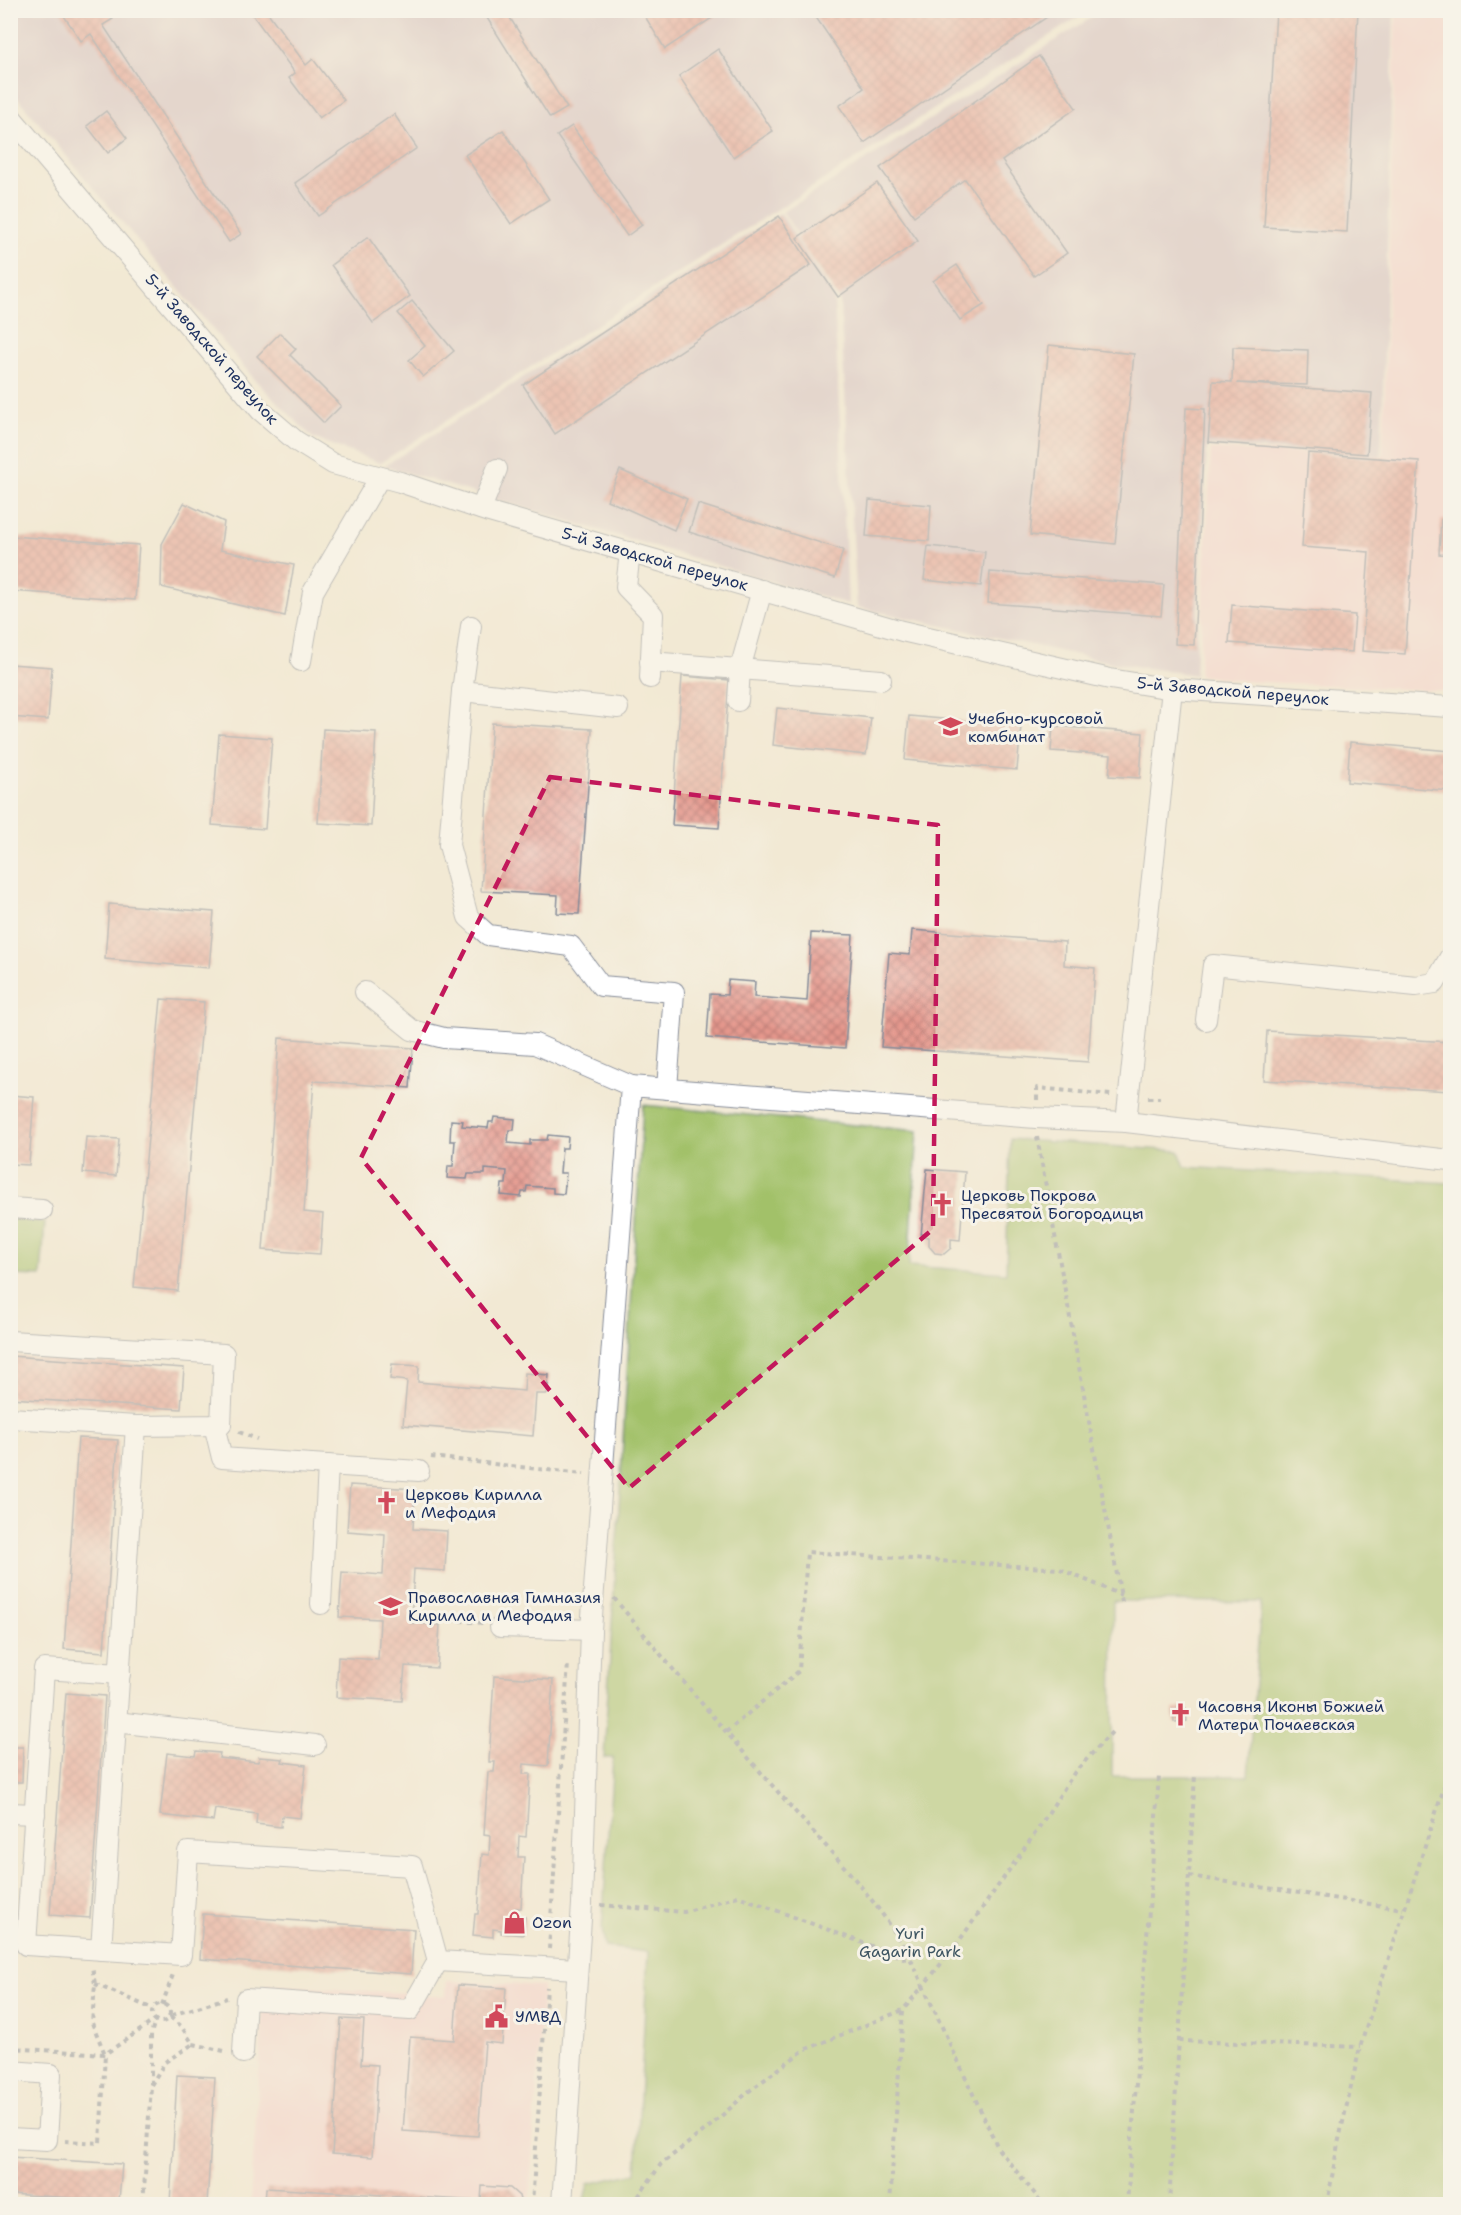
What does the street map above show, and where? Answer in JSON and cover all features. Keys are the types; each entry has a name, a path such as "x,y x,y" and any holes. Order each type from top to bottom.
{"street":[{"name":"5-й Заводской переулок","path":"10,116 261,411 296,441 333,464 902,632 1110,679 1172,689 1450,707"},
{"path":"481,509 497,469"},
{"path":"301,661 313,592 380,477"},
{"path":"630,552 626,587 653,615 650,670 740,669 881,680"},
{"path":"738,701 740,669 762,590"},
{"path":"471,627 462,691 449,845 468,917 488,934 571,946 601,986 674,992 667,1089"},
{"path":"1126,1122 1172,689"},
{"path":"462,691 618,708"},
{"path":"1206,1020 1213,965 1416,986 1435,984 1450,957"},
{"path":"365,992 412,1030 444,1038 535,1044 631,1086 1036,1118 1126,1122 1450,1160"},
{"path":"562,2205 582,1904 591,1630 631,1086"},
{"path":"10,1208 42,1210"},
{"path":"10,1341 224,1354 218,1425 222,1458 328,1465 419,1463"},
{"path":"10,1418 136,1426 218,1425"},
{"path":"95,1949 120,1674 136,1426"},
{"path":"321,1604 328,1465"},
{"path":"500,1627 591,1630"},
{"path":"120,1674 44,1669 26,1945 181,1955 188,1852 412,1866 438,1961 410,2010 246,1999 243,2053"},
{"path":"116,1722 315,1745"},
{"path":"10,1813 35,1814"},
{"path":"438,1961 577,1969"},
{"path":"10,2071 51,2074 47,2140 10,2138"}],"path":[{"path":"1036,1107 1037,1088 1160,1098"},
{"path":"1036,1131 1122,1602"},
{"path":"218,1425 256,1439 268,1440"},
{"path":"419,1463 584,1472 583,1484"},
{"path":"726,1732 799,1671 807,1552 1060,1569 1121,1594"},
{"path":"607,1591 884,1914 914,1962 999,2150 1043,2205"},
{"path":"451,1620 500,1627"},
{"path":"532,2205 570,1630"},
{"path":"633,2205 661,2164 709,2127 748,2092 804,2050 903,2010 957,1944 1036,1832 1074,1773 1112,1732"},
{"path":"1327,2205 1360,2047 1450,1769"},
{"path":"1169,2205 1195,1775"},
{"path":"1126,2205 1159,1776"},
{"path":"1189,1876 1403,1909"},
{"path":"552,1903 684,1912 738,1896 914,1962"},
{"path":"47,2140 100,2144 105,2054 92,2024 95,1949"},
{"path":"162,2005 181,1955"},
{"path":"95,1984 153,2009"},
{"path":"243,2053 208,2049 193,2044 182,2026 169,2016 168,2009 162,2005 155,2006 152,2016 159,2022 169,2016 225,1998 246,1999"},
{"path":"890,2205 903,2010"},
{"path":"10,2048 105,2054 155,2020"},
{"path":"143,2205 151,2086 151,2034 155,2020"},
{"path":"1179,2041 1360,2047"},
{"path":"151,2086 165,2062 193,2044"}],"highlighted area":[{"path":"550,777 938,825 933,1229 629,1488 361,1158"}],"shaded area":[{"path":"10,11 1088,11 380,463 313,438 256,381 11,90"},
{"path":"1102,11 1394,11 1381,456 1207,446 1195,675 1114,663 857,607 840,302 783,212"},
{"path":"1396,11 1450,11 1450,691 1247,681 1199,675 1211,449 1383,456"},
{"path":"781,213 834,297 848,604 384,466"},
{"path":"447,1981 543,1986 529,2204 250,2204 265,1984 446,1996"}],"green space":[{"name":"Yuri Gagarin Park","path":"643,1105 918,1131 909,1266 1006,1273 1010,1139 1179,1151 1185,1167 1450,1183 1450,2204 583,2204 588,2184 636,2173 648,1952 605,1947 602,1929 613,1758 604,1758","holes":["1113,1601 1261,1602 1248,1776 1112,1776"]},
{"path":"11,1219 45,1222 41,1276 11,1275"}],"building":[{"path":"60,10 108,10 113,19 103,25 241,234 229,242 91,34 81,41"},
{"path":"249,10 266,10 306,65 313,59 344,100 319,118 289,78 295,73"},
{"path":"482,10 505,10 567,108 550,118"},
{"path":"641,10 711,10 715,16 665,49"},
{"path":"811,10 1057,10 864,143 839,106 864,88"},
{"path":"1276,10 1358,10 1347,232 1264,227"},
{"path":"718,49 773,131 733,157 679,76"},
{"path":"1039,56 1076,108 1002,161 1067,253 1034,276 965,179 914,216 880,168"},
{"path":"106,111 127,138 108,153 87,126"},
{"path":"394,114 417,148 318,216 295,183"},
{"path":"572,126 642,225 627,236 557,136"},
{"path":"503,130 549,199 511,224 465,155"},
{"path":"877,183 918,241 838,297 797,238"},
{"path":"779,216 811,265 555,434 523,385"},
{"path":"368,237 410,296 373,323 331,265"},
{"path":"957,265 984,305 960,320 933,281"},
{"path":"412,301 454,351 423,377 409,360 425,346 398,313"},
{"path":"280,333 296,349 290,355 341,406 324,423 257,356"},
{"path":"1049,345 1134,354 1115,544 1030,535"},
{"path":"1233,347 1308,350 1307,385 1237,383 1372,393 1367,454 1208,442 1213,381 1232,382"},
{"path":"1186,408 1205,409 1194,645 1175,644"},
{"path":"1308,453 1419,461 1405,654 1362,651 1369,552 1302,547"},
{"path":"620,470 687,499 674,530 607,500"},
{"path":"869,500 931,505 929,541 866,536"},
{"path":"184,503 224,522 220,550 294,565 285,616 161,587 162,544"},
{"path":"698,504 843,550 835,578 689,532"},
{"path":"1441,520 1450,520 1450,555 1439,554"},
{"path":"10,536 139,545 135,600 10,591"},
{"path":"928,546 985,552 981,586 924,580"},
{"path":"990,572 1164,585 1161,616 988,603"},
{"path":"1232,605 1355,615 1352,652 1229,643"},
{"path":"10,664 52,667 48,720 10,717"},
{"path":"682,676 729,680 719,828 672,825"},
{"path":"777,708 871,718 866,755 773,745"},
{"path":"909,716 1021,726 1017,770 905,760"},
{"path":"492,723 592,729 579,914 557,913 558,895 481,891"},
{"path":"1053,726 1143,733 1140,778 1109,776 1111,755 1051,751"},
{"path":"323,729 376,732 371,826 318,823"},
{"path":"219,734 272,738 265,829 212,825"},
{"path":"1350,742 1450,751 1450,791 1347,782"},
{"path":"109,904 214,912 209,968 105,959"},
{"path":"912,930 1065,942 1064,965 1095,968 1088,1062 881,1047 889,953 910,955"},
{"path":"811,933 853,935 845,1048 707,1038 710,994 727,995 728,980 755,982 754,997 807,1001"},
{"path":"161,999 204,1002 178,1291 134,1287"},
{"path":"1267,1031 1450,1042 1450,1091 1264,1080"},
{"path":"279,1038 413,1048 410,1088 314,1081 304,1212 323,1214 320,1254 263,1250"},
{"path":"10,1095 34,1097 29,1165 10,1164"},
{"path":"494,1117 515,1119 514,1130 509,1130 508,1143 530,1145 530,1140 547,1140 548,1135 568,1137 567,1148 562,1148 560,1173 566,1173 564,1194 553,1193 553,1188 527,1186 526,1192 522,1192 521,1197 501,1195 502,1184 506,1184 507,1171 485,1169 485,1174 468,1174 467,1179 447,1178 448,1166 453,1166 455,1141 450,1141 451,1120 463,1121 462,1126 488,1128 489,1122 493,1122"},
{"path":"86,1137 119,1139 116,1176 83,1173"},
{"name":"Церковь Покрова Пресвятой Богородицы","path":"927,1169 965,1172 960,1240 951,1239 951,1248 944,1254 935,1253 929,1246 929,1237 921,1236"},
{"path":"10,1356 184,1368 181,1409 10,1398"},
{"path":"392,1364 419,1366 418,1382 524,1391 525,1373 549,1375 547,1394 536,1394 533,1436 403,1425 407,1381 390,1379"},
{"path":"78,1438 118,1440 104,1652 64,1649"},
{"path":"350,1485 415,1489 413,1529 447,1531 445,1571 414,1569 411,1623 440,1625 437,1668 405,1666 402,1701 336,1697 338,1657 378,1660 380,1619 339,1617 342,1572 383,1575 385,1534 347,1531"},
{"path":"494,1676 553,1680 548,1766 524,1764 523,1774 530,1774 526,1837 519,1836 518,1857 524,1857 521,1908 516,1908 516,1917 525,1917 523,1935 501,1933 501,1930 493,1929 493,1937 473,1935 475,1914 478,1914 482,1854 489,1855 490,1835 484,1834 488,1772 494,1772 495,1762 489,1762"},
{"path":"66,1693 105,1696 90,1918 50,1915"},
{"name":"Часовня Иконы Божией Матери Почаевская","path":"1186,1708 1187,1721 1174,1722 1173,1709"},
{"path":"10,1747 23,1747 22,1782 10,1782"},
{"path":"196,1751 220,1753 219,1758 258,1762 259,1757 283,1759 282,1762 306,1765 300,1818 282,1816 281,1827 256,1824 257,1814 215,1809 213,1821 160,1815 167,1753 195,1756"},
{"path":"203,1914 414,1929 411,1974 200,1959"},
{"path":"458,1985 506,1988 502,2044 485,2042 478,2136 403,2131 410,2037 454,2040"},
{"path":"341,2019 364,2020 361,2064 378,2065 372,2157 332,2154"},
{"path":"177,2075 215,2077 207,2204 170,2204"},
{"path":"10,2157 122,2164 119,2201 10,2194"},
{"path":"482,2186 510,2188 519,2196 521,2204 265,2204 266,2188 481,2201"}],"place":[{"name":"Учебно-курсовой комбинат","path":"950,727"},
{"name":"Церковь Покрова Пресвятой Богородицы","path":"943,1204"},
{"name":"Церковь Кирилла и Мефодия","path":"387,1503"},
{"name":"Православная Гимназия Кирилла и Мефодия","path":"390,1606"},
{"name":"Часовня Иконы Божией Матери Почаевская","path":"1180,1715"},
{"name":"Ozon","path":"514,1922"},
{"name":"УМВД","path":"497,2016"}]}
